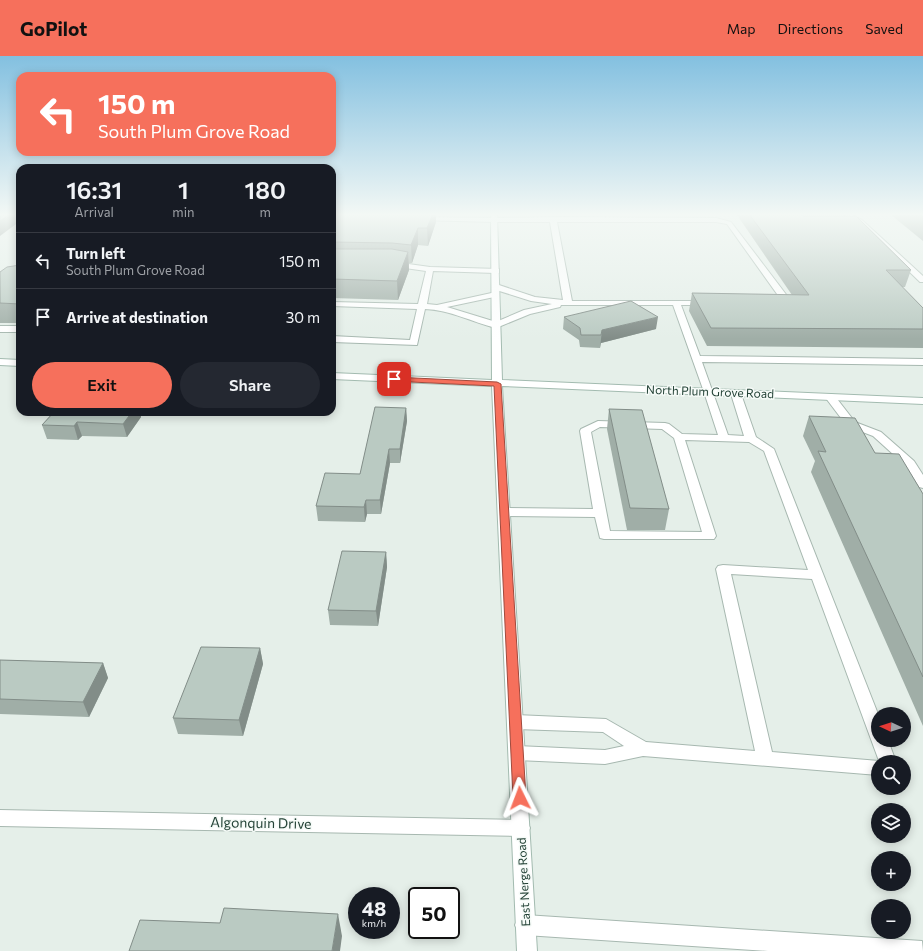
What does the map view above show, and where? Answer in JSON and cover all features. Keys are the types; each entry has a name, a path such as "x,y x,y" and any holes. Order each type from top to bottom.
{"main road":[{"name":"East Nerge Road","path":"496,256 497,384 516,722 526,951"},
{"path":"562,256 568,303"},
{"path":"753,256 788,303 772,303"},
{"path":"897,256 923,280"},
{"path":"385,264 430,269 496,271"},
{"path":"336,339 414,343 430,269"},
{"path":"436,307 496,291 534,300 568,303 716,303"},
{"path":"336,304 436,307 457,312 496,326 527,312 568,303"},
{"path":"676,303 709,392 724,438"},
{"path":"0,329 16,329"},
{"path":"696,359 923,362"},
{"path":"0,362 16,363"},
{"name":"North Plum Grove Road","path":"336,376 923,401"},
{"path":"736,394 751,438"},
{"path":"830,397 851,424 877,434 910,463 923,485"},
{"path":"598,424 665,426 679,437 710,536 604,536 585,431 598,424"},
{"path":"679,437 751,438 769,449 871,718"},
{"path":"504,512 600,513"},
{"path":"765,759 723,569 817,575"},
{"path":"516,722 606,726 644,749"},
{"path":"517,753 605,757 644,749 871,767"},
{"name":"Algonquin Drive","path":"0,818 521,828"},
{"path":"525,924 922,951"}],"building":[{"path":"336,256 407,256 397,281 336,279"},
{"path":"780,256 897,256 911,270 886,270 923,308 923,329 711,328 692,293 809,295"},
{"path":"16,266 16,304 0,303 0,272 7,267"},
{"path":"631,301 658,317 602,330 601,335 581,335 580,328 564,317"},
{"path":"375,407 406,408 400,449 389,449 380,500 366,500 364,507 316,506 325,473 360,474"},
{"path":"609,409 642,410 669,509 630,508"},
{"path":"50,416 129,416 123,424 77,422 74,426 42,425"},
{"path":"809,416 855,418 875,453 899,454 923,494 923,677 818,451 826,452"},
{"path":"342,551 386,552 376,611 328,610"},
{"path":"201,647 260,648 239,720 173,718"},
{"path":"0,660 103,663 83,702 0,699"},
{"path":"224,908 338,914 332,951 129,951 140,920 220,923"}],"route":[{"path":"394,379 497,384 520,798"}]}
